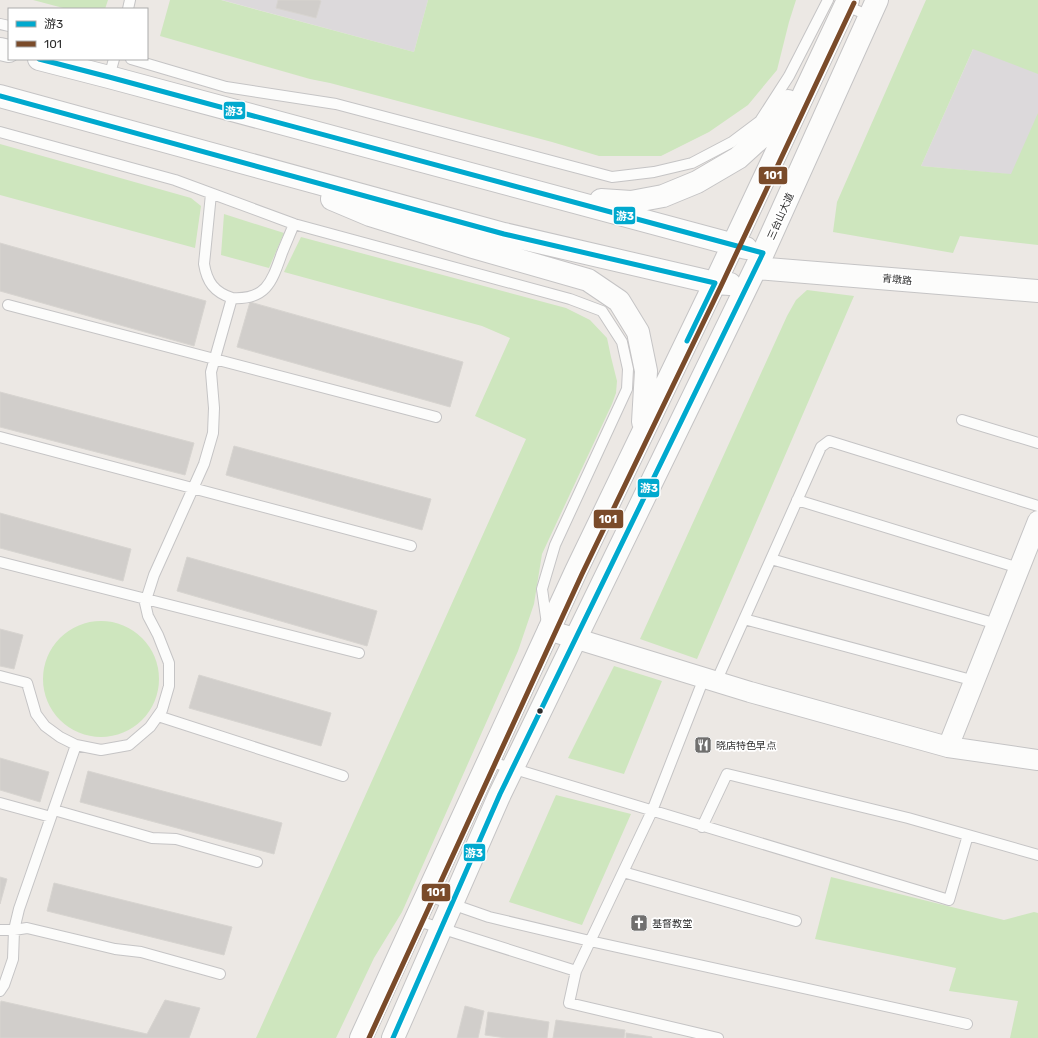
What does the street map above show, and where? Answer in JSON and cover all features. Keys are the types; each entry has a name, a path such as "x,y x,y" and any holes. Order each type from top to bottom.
{"main road":[{"path":"361,1038 576,570 715,283 836,26 840,1"},
{"name":"三台山大道","path":"392,1038 500,794 755,268 874,8"},
{"path":"558,198 631,202 662,196 697,182 738,158 769,130 836,26"},
{"name":"青墩路","path":"47,60 112,68 558,198 733,245 755,268 1038,291"},
{"path":"0,96 504,234 715,283 755,268"},
{"path":"232,160 370,214 473,248 588,280 619,301 638,332 646,371 643,432"}],"street":[{"path":"948,747 1038,521"},
{"path":"548,630 750,692 948,747 1038,760"}],"lane":[{"path":"134,60 226,87 336,104 612,177 654,172 692,163 732,142 760,121 840,1 874,8"},
{"path":"0,132 175,180 294,224 570,299 602,312 622,342 628,369 627,389 555,545 542,589 548,630"},
{"path":"211,194 204,264 206,274 211,284 217,291 232,298 244,299 255,296 264,289 271,280 294,224"},
{"path":"0,676 27,683 36,714 45,726 76,746 102,750 129,745 150,727 162,710 169,686 169,662 158,635 148,616 145,603 154,575 204,464 213,433 214,408 212,372 232,298"},
{"path":"8,305 436,417"},
{"path":"962,420 1038,444"},
{"path":"0,437 411,546"},
{"path":"718,1038 569,1003 576,971 652,811 710,680 744,619 821,447 829,441 1038,506"},
{"path":"797,500 1019,568"},
{"path":"771,559 997,624"},
{"path":"0,562 359,653"},
{"path":"744,619 975,681"},
{"path":"158,716 343,776"},
{"path":"0,992 13,959 14,930 19,909 76,746"},
{"path":"488,761 949,900 968,835"},
{"path":"702,826 728,774 908,818 1038,855"},
{"path":"0,803 152,838 176,839 257,862"},
{"path":"623,872 796,921"},
{"path":"426,896 489,917 590,941 967,1024"},
{"path":"415,920 576,971"},
{"path":"0,930 27,928 115,949 141,952 220,974"}],"shaded area":[{"path":"222,0 428,0 414,52"},
{"path":"995,0 1038,0 1038,177 921,166"}],"green space":[{"path":"33,0 108,0 105,8 63,8"},
{"path":"170,0 221,0 414,52 428,0 796,0 777,70 748,105 709,132 661,156 599,156 552,142 310,79 160,36"},
{"path":"926,0 1038,0 1038,74 973,49 921,166 1011,174 1038,113 1038,245 960,236 953,253 833,232 837,202"},
{"path":"0,144 191,198 201,206 195,248 0,195"},
{"path":"224,214 284,233 269,268 221,255"},
{"path":"301,237 566,308 590,320 607,338 617,381 616,393 612,404 542,554 534,604 518,651 402,912 374,958 336,1038 256,1038 526,439 475,416 510,338 482,326 284,272"},
{"path":"807,290 854,296 697,659 640,639 787,316 796,300"},
{"path":"101,621 123,625 133,630 142,638 150,647 155,657 159,679 155,701 150,711 142,720 133,728 123,733 101,737 79,733 69,728 60,720 52,711 47,701 43,679 47,657 52,647 60,638 69,630 79,625"},
{"path":"614,666 662,681 624,774 568,758"},
{"path":"556,795 631,814 582,925 509,902"},
{"path":"831,877 1004,920 1034,912 1038,913 1038,1038 1010,1038 1018,1001 949,991 956,968 815,939"}],"building":[{"path":"278,0 321,1 316,18 276,8"},
{"path":"0,243 206,301 194,346 0,291"},
{"path":"250,302 463,362 450,407 237,347"},
{"path":"0,392 194,443 185,475 0,427"},
{"path":"234,446 431,499 422,530 226,475"},
{"path":"0,513 131,549 123,581 0,548"},
{"path":"187,557 377,611 367,646 177,591"},
{"path":"0,629 23,635 14,669 0,666"},
{"path":"199,675 331,713 321,746 189,708"},
{"path":"0,758 49,772 40,802 0,790"},
{"path":"88,771 282,823 274,854 80,802"},
{"path":"0,877 7,879 0,904"},
{"path":"54,883 232,927 224,955 47,911"},
{"path":"165,1000 200,1008 189,1038 0,1038 1,1001 147,1034"},
{"path":"465,1006 484,1011 478,1038 457,1038"},
{"path":"488,1012 549,1022 547,1038 506,1038 485,1035"},
{"path":"556,1020 625,1030 624,1038 553,1038"},
{"path":"626,1033 652,1037 652,1038 626,1038"}],"transit line":[{"name":"101","path":"369,1038 582,574 721,286 854,3"},
{"name":"游3","path":"43,60 763,253 500,794 393,1038"},
{"name":"游3","path":"0,96 504,234 715,283 687,341"}],"place":[{"name":"晓店特色早点","path":"703,745"},
{"name":"基督教堂","path":"639,923"}]}
